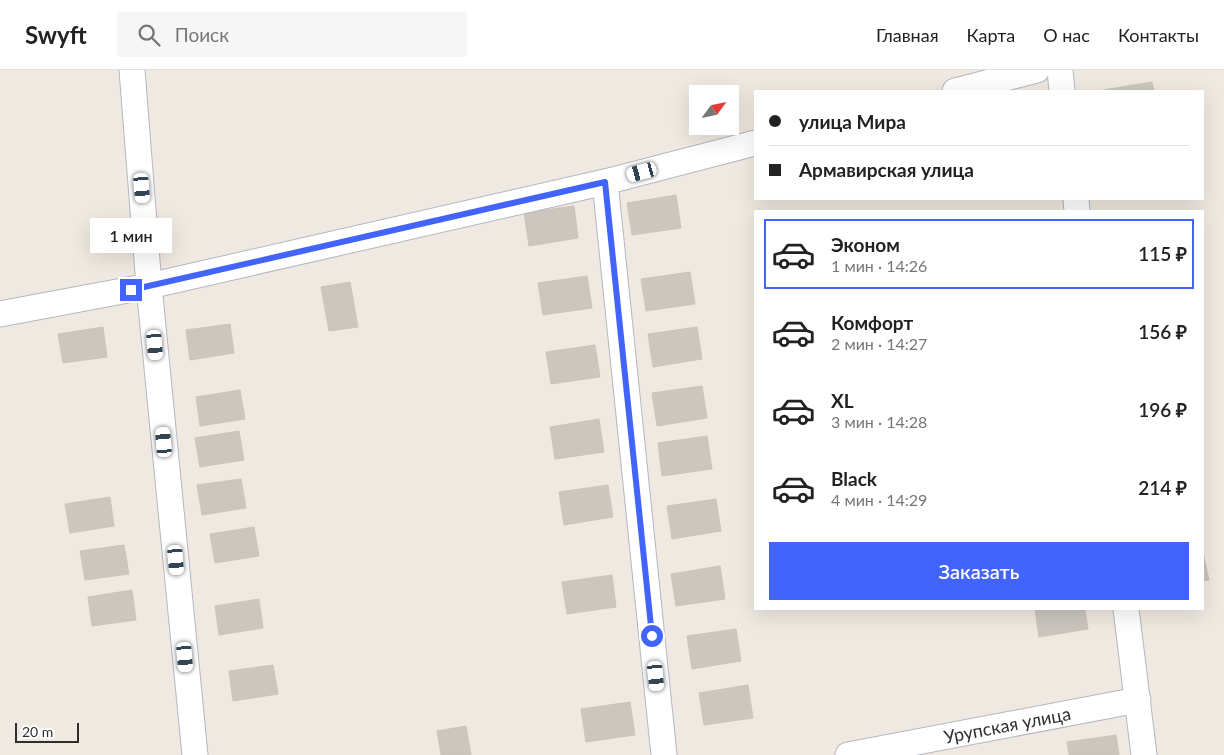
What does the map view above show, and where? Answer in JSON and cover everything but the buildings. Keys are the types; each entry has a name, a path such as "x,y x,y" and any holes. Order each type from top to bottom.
{"street":[{"path":"132,70 149,286 194,755"},
{"path":"959,90 1037,70"},
{"path":"1060,70 1062,90"},
{"path":"0,314 149,286 605,182 754,143"},
{"path":"605,182 664,755"},
{"path":"1126,610 1144,755"},
{"name":"Урупская улица","path":"848,755 1138,700"}],"route":[{"path":"131,290 605,182 652,636"}]}
